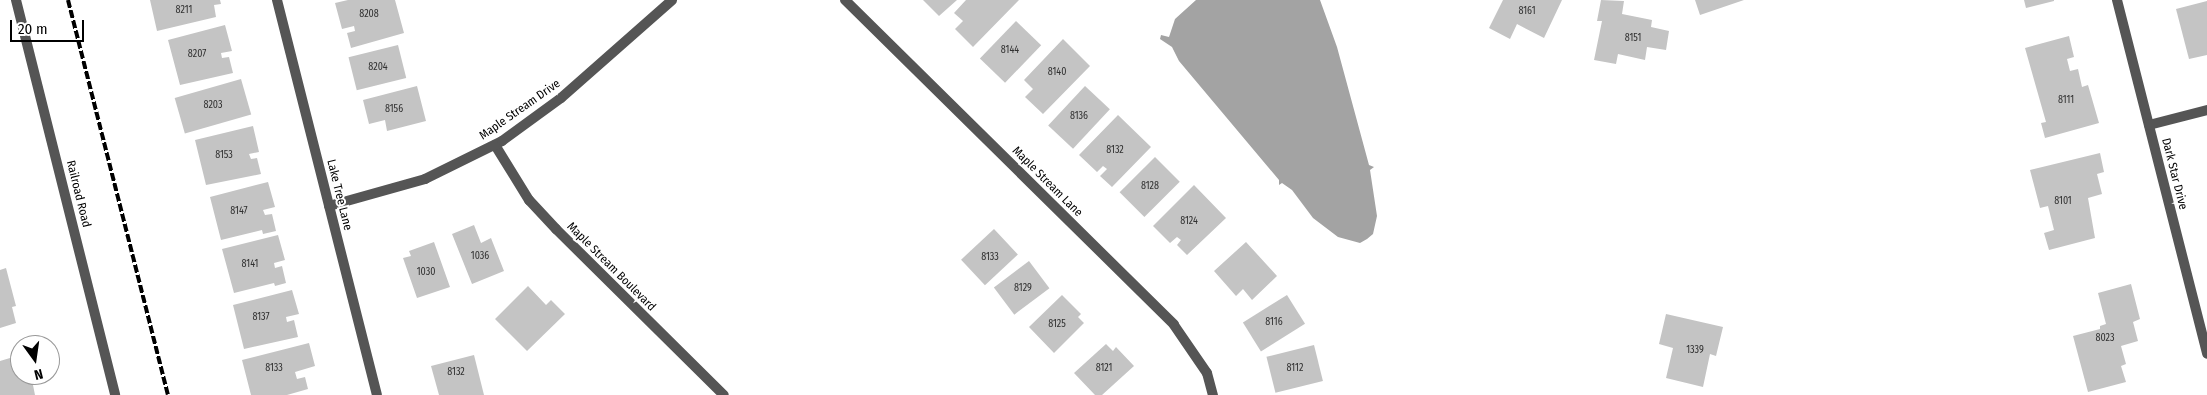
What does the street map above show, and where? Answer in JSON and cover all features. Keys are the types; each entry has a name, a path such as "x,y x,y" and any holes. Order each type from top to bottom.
{"street":[{"name":"Railroad Road","path":"16,0 114,395"},
{"name":"Lake Tree Lane","path":"277,0 377,395"},
{"name":"Maple Stream Drive","path":"329,206 425,179 496,145 561,98 672,0"},
{"name":"Maple Stream Lane","path":"845,0 1174,325 1207,373 1213,395"},
{"name":"Dark Star Drive","path":"2118,0 2207,354"},
{"path":"2149,125 2207,110"},
{"name":"Maple Stream Boulevard","path":"496,145 529,200 549,222 724,395"}],"shaded area":[{"path":"1196,0 1320,0 1337,47 1369,165 1374,167 1370,170 1377,216 1373,234 1367,239 1360,243 1338,237 1313,218 1292,190 1282,183 1279,185 1279,180 1179,61 1172,47 1160,39 1161,35 1169,37 1175,19"}],"building":[{"path":"150,0 220,0 221,4 214,5 216,17 157,31"},
{"path":"348,0 395,0 404,33 351,48 347,33 355,31 354,26 342,29 335,3"},
{"path":"923,0 957,0 939,16"},
{"path":"966,0 1019,0 973,47 955,29 963,21 954,13"},
{"path":"1503,0 1562,0 1544,38 1517,24 1510,39 1489,28"},
{"path":"1601,0 1624,1 1622,14 1652,20 1651,27 1669,31 1666,50 1647,47 1645,60 1618,54 1616,64 1594,60 1602,21 1597,21"},
{"path":"1695,0 1744,0 1700,15"},
{"path":"2024,0 2054,0 2054,1 2026,8"},
{"path":"2207,1 2207,55 2189,59 2176,9"},
{"path":"1016,21 1041,45 1005,83 980,58"},
{"path":"225,25 232,51 221,53 222,58 229,57 233,73 180,85 168,40"},
{"path":"2069,36 2074,57 2067,59 2070,71 2078,69 2082,87 2088,85 2099,123 2045,138 2041,123 2046,122 2025,48"},
{"path":"1063,39 1090,66 1043,114 1025,97 1033,89 1024,80"},
{"path":"398,45 406,78 357,90 349,57"},
{"path":"241,79 251,115 185,134 175,98"},
{"path":"417,86 426,121 387,131 385,120 369,124 363,100"},
{"path":"1085,86 1110,109 1073,149 1048,125"},
{"path":"1118,115 1151,147 1112,187 1100,176 1107,169 1103,166 1097,172 1079,155"},
{"path":"253,126 259,152 249,154 251,159 257,158 261,174 206,185 195,140"},
{"path":"2100,153 2104,172 2097,174 2102,194 2088,198 2095,238 2049,250 2044,233 2054,230 2048,206 2040,208 2030,170"},
{"path":"1155,157 1180,182 1144,217 1120,192"},
{"path":"268,182 275,207 263,210 265,215 272,214 276,231 263,234 262,230 221,240 210,197"},
{"path":"1194,185 1226,218 1187,255 1177,245 1181,240 1177,237 1170,243 1153,226"},
{"path":"474,225 481,243 491,238 504,271 472,284 452,234"},
{"path":"994,229 1018,255 985,285 961,260"},
{"path":"278,235 285,260 274,263 275,268 282,266 286,283 275,286 274,283 234,293 222,249"},
{"path":"434,242 450,287 417,298 403,258 411,256 409,251"},
{"path":"1246,242 1277,276 1252,300 1243,289 1236,296 1214,271"},
{"path":"1029,261 1049,288 1014,315 994,287"},
{"path":"6,268 16,306 12,307 16,323 0,328 0,270"},
{"path":"2131,284 2140,319 2133,322 2138,341 2121,346 2126,364 2121,366 2126,382 2088,392 2073,336 2100,329 2100,326 2106,324 2098,293"},
{"path":"528,286 546,305 551,300 565,314 527,351 495,319"},
{"path":"292,290 299,314 286,317 287,322 294,320 298,337 244,349 233,305"},
{"path":"1062,295 1081,314 1078,317 1084,323 1054,353 1029,327"},
{"path":"1287,295 1305,324 1261,351 1243,323"},
{"path":"1666,314 1723,327 1716,356 1710,354 1703,387 1666,378 1673,348 1659,344"},
{"path":"309,343 315,366 295,372 297,379 305,377 308,389 287,395 251,395 242,360"},
{"path":"1106,344 1113,351 1116,347 1134,366 1102,395 1095,395 1074,373"},
{"path":"1314,345 1323,381 1275,393 1266,357"},
{"path":"474,355 484,395 439,395 431,366"},
{"path":"10,358 10,385 33,385 35,395 0,395 0,361"}],"railway":[{"path":"68,0 168,395"}]}
